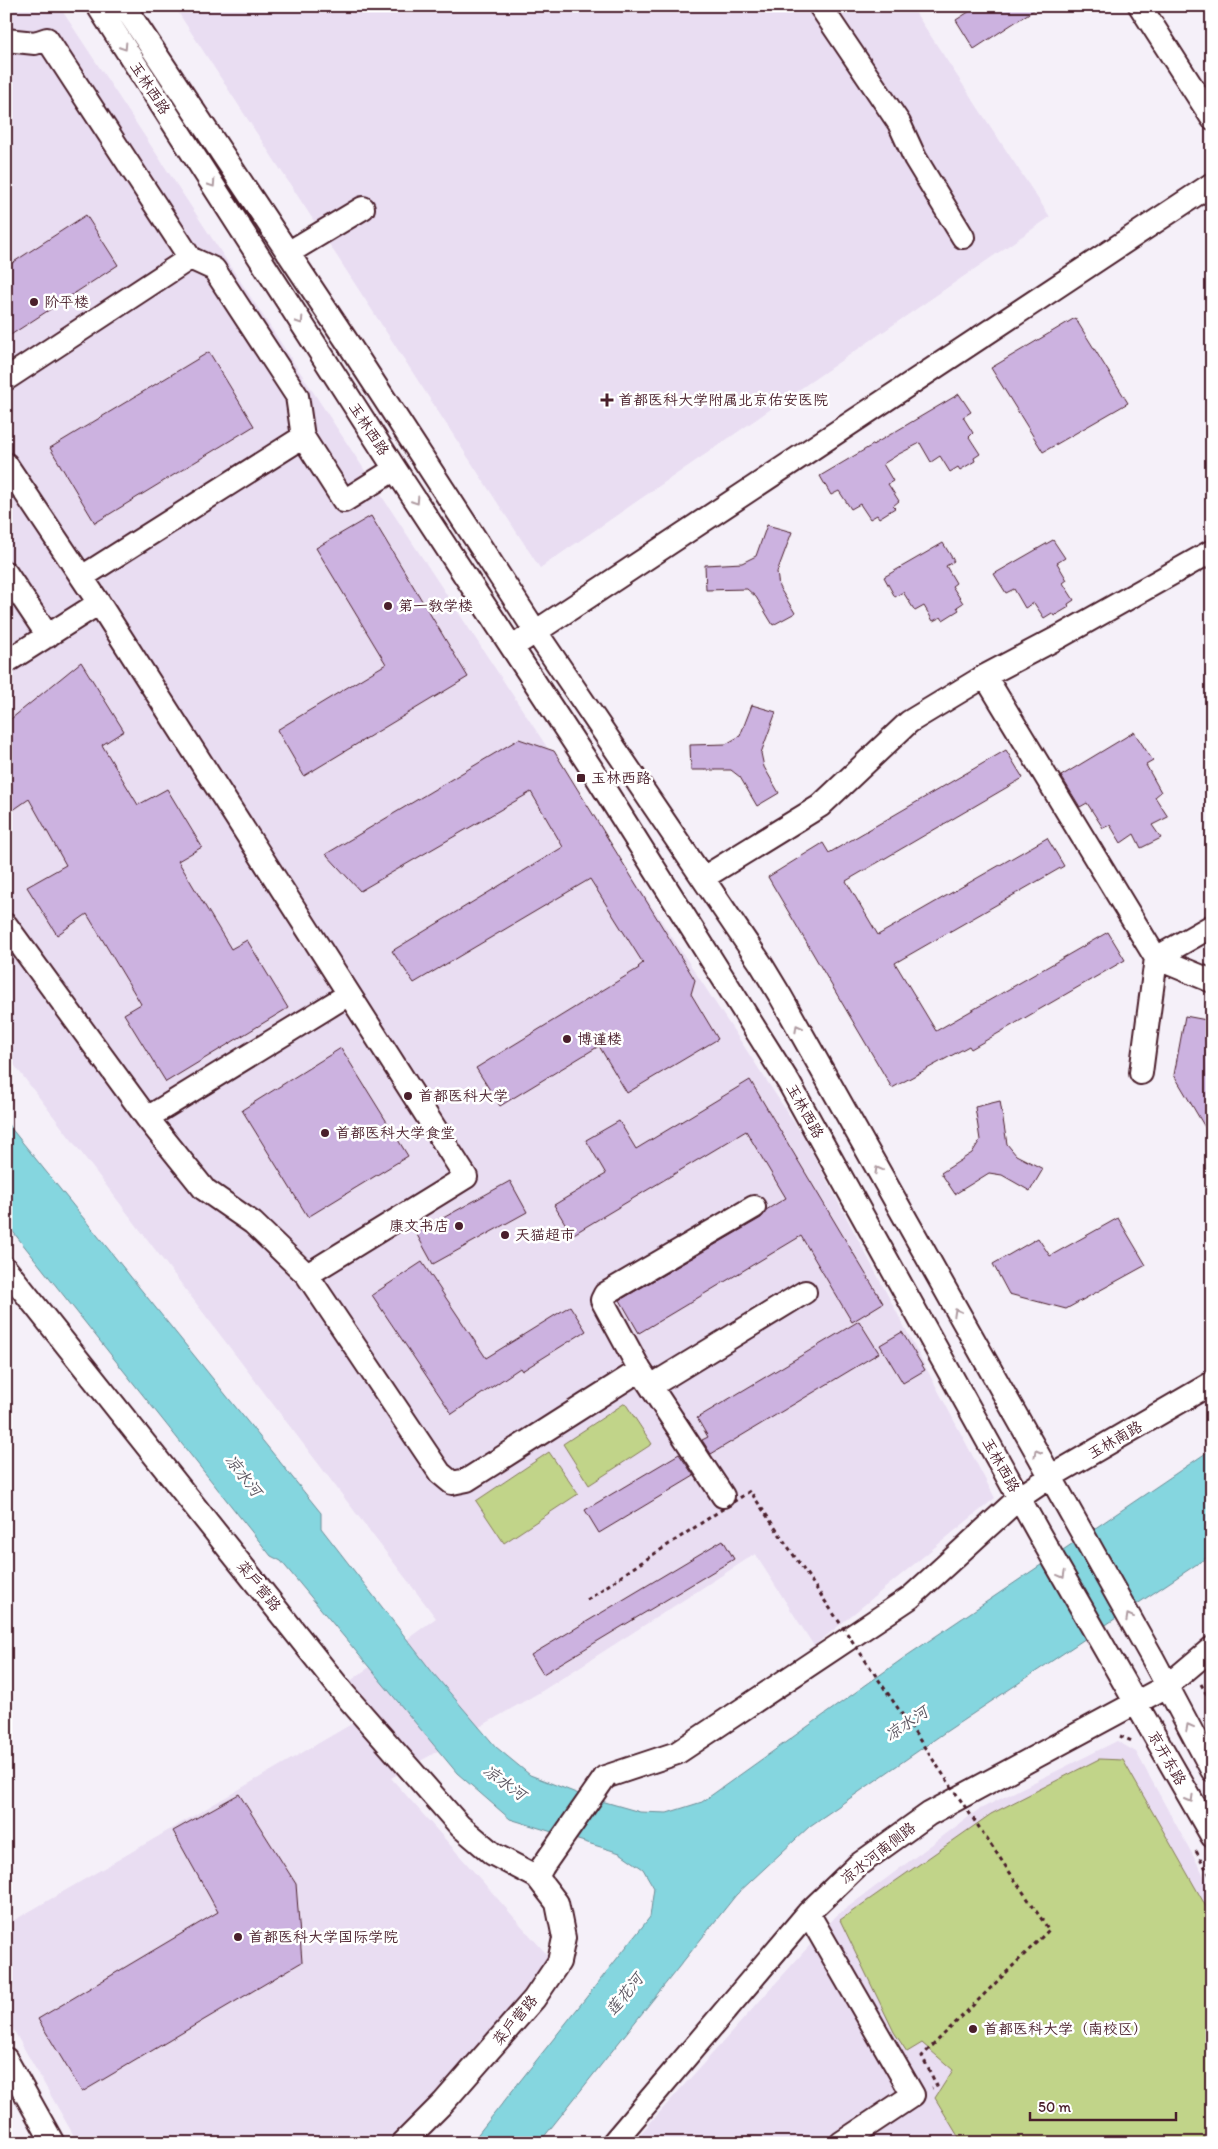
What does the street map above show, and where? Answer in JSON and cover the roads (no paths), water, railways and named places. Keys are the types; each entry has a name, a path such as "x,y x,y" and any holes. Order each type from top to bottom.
{"street":[{"name":"玉林西路","path":"98,6 512,647 790,1083 1122,1681"},
{"name":"玉林西路","path":"124,6 536,632 703,878 781,997 1153,1659 1166,1686"},
{"path":"820,6 899,123 915,158 963,237"},
{"path":"1140,6 1212,118"},
{"path":"6,40 35,43 46,39 190,258 214,269 298,396 303,437 344,500 395,468"},
{"path":"512,647 1212,184"},
{"path":"288,253 363,208"},
{"path":"6,380 190,258"},
{"path":"82,577 303,437"},
{"path":"6,464 99,603 466,1176 307,1275"},
{"path":"703,878 820,806 908,722 985,676 1061,636 1212,551"},
{"path":"6,573 48,636"},
{"path":"6,662 99,603"},
{"path":"985,676 1156,958 1212,981"},
{"path":"6,925 147,1118 204,1190 253,1223 307,1275 440,1473 452,1483 467,1480 645,1378 805,1292"},
{"path":"1156,958 1212,926"},
{"path":"1141,1073 1156,958"},
{"path":"147,1118 349,994"},
{"path":"723,1496 645,1378 602,1300 605,1294 754,1207"},
{"name":"菜户营路","path":"6,1269 345,1695 460,1826 493,1854 540,1872 557,1903 564,1938 559,1962 534,1999 443,2103 403,2143"},
{"name":"玉林南路","path":"540,1872 605,1778 677,1753 903,1602 1019,1498 1050,1477 1212,1383"},
{"name":"凉水河南侧路","path":"612,2143 808,1913 858,1865 929,1814 1166,1686 1212,1648"},
{"name":"京开东路","path":"1122,1681 1135,1703 1202,1840"},
{"path":"1166,1686 1212,1770"},
{"path":"808,1913 913,2095 841,2143"},
{"path":"6,2059 54,2143"}],"water":[{"path":"6,1122 321,1513 321,1528 433,1673 496,1747 530,1775 584,1796 640,1812 667,1813 702,1802 905,1657 1212,1449 1212,1554 944,1733 810,1826 736,1895 539,2143 471,2143 650,1917 654,1888 643,1869 620,1853 510,1819 457,1773 281,1561 271,1556 6,1223"}],"place":[{"name":"阶平楼","path":"34,302"},
{"name":"首都医科大学附属北京佑安医院","path":"607,400"},
{"name":"第一教学楼","path":"388,606"},
{"name":"玉林西路","path":"581,778"},
{"name":"博谨楼","path":"567,1039"},
{"name":"首都医科大学","path":"408,1096"},
{"name":"首都医科大学食堂","path":"325,1133"},
{"name":"康文书店","path":"459,1226"},
{"name":"天猫超市","path":"505,1235"},
{"name":"首都医科大学国际学院","path":"238,1937"},
{"name":"首都医科大学（南校区）","path":"973,2029"}],"water label":[{"name":"凉水河","path":"244,1475"},
{"name":"凉水河","path":"906,1723"},
{"name":"凉水河","path":"505,1782"},
{"name":"莲花河","path":"624,1994"}]}
